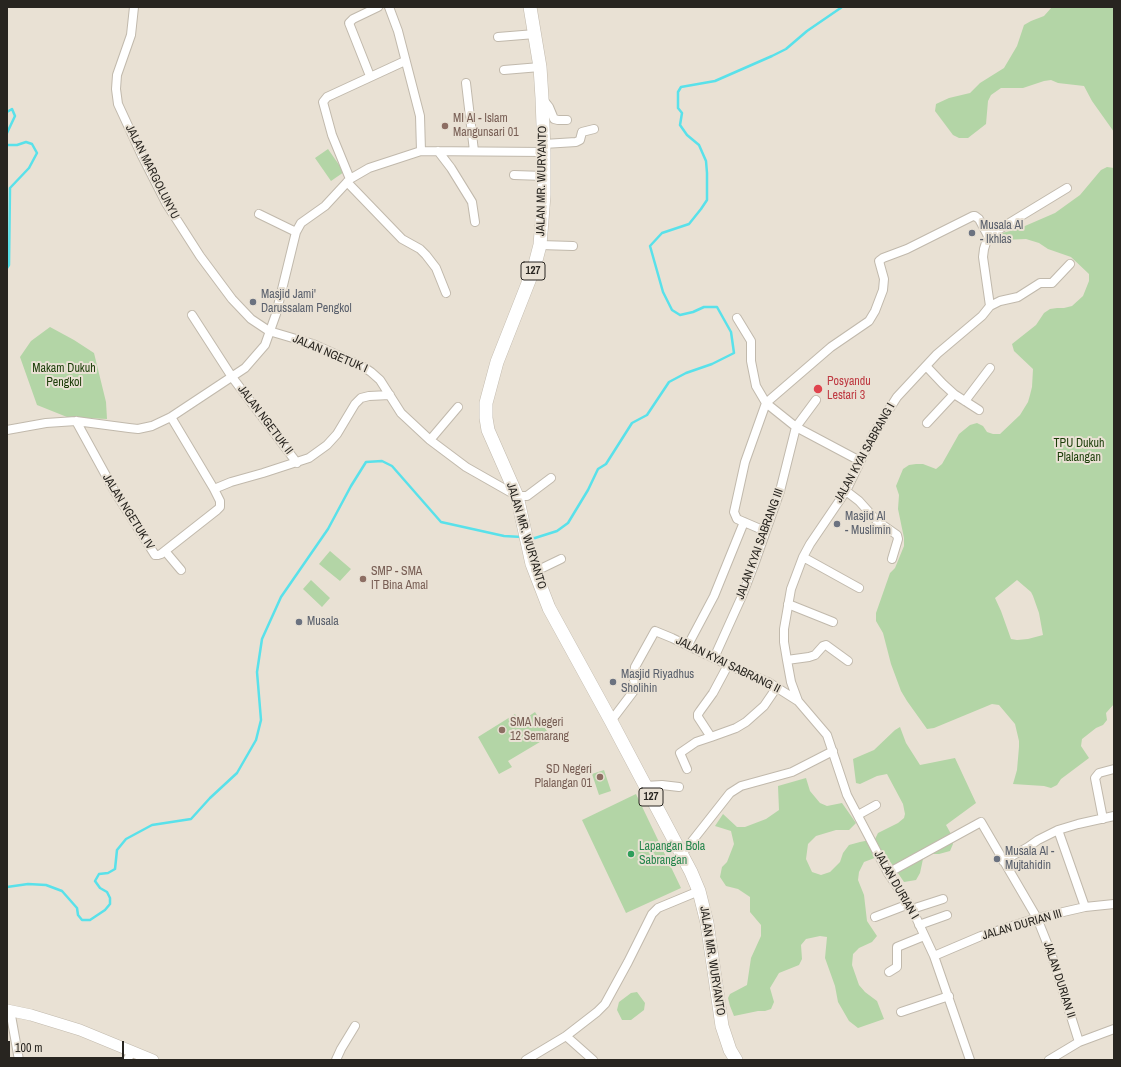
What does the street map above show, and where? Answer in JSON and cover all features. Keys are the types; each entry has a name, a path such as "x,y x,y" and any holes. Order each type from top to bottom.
{"main road":[{"name":"JALAN MR. WURYANTO","path":"530,7 540,67 542,98 544,176 540,245 534,268 497,362 485,410 488,430 517,496 534,572 558,625 682,854 699,891 707,923 722,1026 730,1050 736,1060"},
{"path":"8,1010 80,1030 130,1056 153,1060"}],"street":[{"name":"JALAN MARGOLUNYU","path":"134,7 131,35 117,75 116,89 118,104 158,189 200,256 232,299 251,319 270,331"},
{"path":"370,76 349,23 353,19 378,7"},
{"path":"390,7 398,31 420,116 421,151"},
{"path":"498,37 535,34"},
{"path":"405,61 327,97 323,102 332,135 348,181 402,239 420,249 426,255 436,268 446,293"},
{"path":"504,70 540,67"},
{"path":"466,83 474,151"},
{"path":"542,98 549,107 554,119 567,120"},
{"path":"7,430 76,421 138,428 152,426 171,418 245,368 265,345 276,314 296,232 301,223 325,206 348,181 369,168 421,151 474,151 544,148 576,142 580,140 582,132 594,129"},
{"path":"438,151 451,168 472,202 475,222"},
{"path":"514,175 544,176"},
{"path":"990,306 983,257 988,236 1067,188"},
{"path":"259,214 296,232"},
{"path":"765,531 737,518 734,512 745,462 766,403 831,347 869,321 875,311 883,290 884,279 879,261 972,216 979,219 988,236"},
{"path":"540,245 573,246"},
{"name":"JALAN KYAI SABRANG I","path":"827,735 798,701 791,682 784,642 784,628 791,589 810,544 846,491 874,433 897,397 937,354 982,316 990,306 1000,301 1018,297 1036,285 1052,283 1070,264"},
{"name":"JALAN NGETUK II","path":"192,315 232,377 297,463"},
{"path":"737,318 751,341 751,361 754,379 756,386 766,403 796,427 860,461"},
{"name":"JALAN NGETUK I","path":"270,331 313,344 362,366 380,380 401,412 430,440 466,467 517,496"},
{"path":"926,366 954,394 979,410"},
{"path":"965,401 990,368"},
{"path":"926,423 954,394"},
{"path":"171,418 214,489 231,482 297,463 309,458 327,445 337,434 360,398 390,395"},
{"path":"796,427 816,400"},
{"path":"430,440 458,407"},
{"name":"JALAN NGETUK IV","path":"76,421 115,492 155,555 161,554 220,507 220,501 214,489"},
{"name":"JALAN KYAI SABRANG III","path":"714,658 742,596 780,491 796,427"},
{"path":"517,496 527,496 551,478"},
{"path":"846,491 859,501 877,521 897,535 898,539 892,559"},
{"path":"688,645 714,596 744,522"},
{"path":"165,551 181,570"},
{"path":"803,558 859,588"},
{"path":"534,572 561,559"},
{"path":"788,604 833,622"},
{"name":"JALAN KYAI SABRANG II","path":"611,721 633,692 634,667 655,631 777,687 798,701"},
{"path":"787,660 815,655 823,646 826,645 848,661"},
{"path":"711,737 698,717 698,714 713,693 728,665"},
{"path":"687,769 680,753 696,742 736,728 746,722 764,706 777,687"},
{"name":"JALAN DURIAN I","path":"827,735 846,795 858,815 888,874 910,906 934,956 970,1060"},
{"path":"682,854 730,793 741,786 792,772 833,751"},
{"path":"1103,819 1095,778 1099,773 1114,769"},
{"path":"645,786 662,785 679,787"},
{"path":"858,815 876,805"},
{"path":"1003,861 1038,840 1061,829 1114,816"},
{"name":"JALAN DURIAN II","path":"888,874 980,821 1037,918 1051,953 1079,1042"},
{"path":"1061,829 1086,907"},
{"path":"526,1060 566,1036 605,1004 652,914 663,905 699,891"},
{"path":"875,918 910,906 942,899"},
{"name":"JALAN DURIAN III","path":"934,956 981,936 1037,918 1086,907 1114,904"},
{"path":"919,924 947,915"},
{"path":"889,972 897,967 896,948 924,936"},
{"path":"901,1012 949,996"},
{"path":"8,1010 19,1060"},
{"path":"336,1060 341,1048 355,1026"},
{"path":"1053,1059 1079,1042 1114,1029"},
{"path":"566,1036 592,1060"}],"green space":[{"path":"1052,7 1114,7 1114,132 1092,101 1084,86 1058,83 1051,80 1023,88 1001,88 991,95 988,101 986,124 968,138 959,138 953,135 935,111 936,104 949,98 970,93 980,83 1004,68 1017,46 1024,25 1044,16"},
{"path":"328,149 344,172 331,181 315,158"},
{"name":"TPU Dukuh Plalangan","path":"1107,167 1114,168 1114,704 1106,713 1107,720 1103,725 1096,728 1082,739 1081,746 1089,758 1061,779 1057,785 1051,788 1044,786 1013,784 1017,770 1019,747 1015,724 999,705 992,704 934,728 927,729 901,691 891,664 883,633 876,621 876,613 890,573 895,568 904,546 904,538 898,509 899,495 896,486 903,469 909,465 923,464 936,469 942,464 959,434 970,425 977,423 983,426 987,432 1000,434 1020,415 1028,402 1030,395 1033,369 1014,351 1012,344 1036,325 1044,313 1050,309 1072,306 1083,296 1089,281 1089,274 1071,257 1026,239 1002,240 1002,233 1018,229 1055,213 1080,195 1101,170","holes":["1017,580 1031,592 1039,613 1043,635 1028,639 1011,639 995,598"]},
{"name":"Makam Dukuh Pengkol","path":"50,327 94,353 106,402 107,419 67,417 37,405 20,357 31,341"},
{"path":"330,551 351,569 340,581 319,564"},
{"path":"311,580 330,598 322,607 303,589"},
{"path":"535,712 550,736 508,761 512,767 499,774 478,737 515,714 520,722"},
{"path":"900,727 906,743 920,765 955,758 976,803 946,825 951,834 953,844 950,851 939,854 931,854 923,859 920,873 916,880 904,882 885,854 864,862 859,872 858,880 864,895 867,921 877,936 872,942 859,948 853,954 852,965 859,985 865,992 877,1001 884,1019 858,1028 849,1021 838,1002 835,986 825,958 827,937 820,936 806,939 801,945 802,959 799,965 779,973 770,988 774,1002 771,1009 734,1016 728,998 730,994 747,985 751,958 761,936 761,925 750,912 750,897 738,889 726,886 720,877 722,867 727,862 734,844 731,831 715,826 723,814 737,827 745,827 766,819 779,810 778,786 806,778 810,791 820,803 827,806 842,803 856,823 849,830 836,830 816,836 808,844 806,859 812,872 821,875 830,872 840,862 843,853 849,845 875,839 878,833 898,823 904,818 905,814 903,804 887,774 877,776 860,784 856,783 853,759 874,750"},
{"path":"604,770 611,791 599,795 592,774"},
{"name":"Lapangan Bola Sabrangan","path":"636,794 681,888 626,913 582,820"},
{"path":"637,992 645,1003 644,1010 631,1020 622,1020 617,1010 619,1002 631,993"}],"waterway":[{"path":"531,538 557,531 568,523 588,490 598,469 606,464 632,423 647,415 669,382 686,373 712,364 734,353 731,332 717,307 704,307 693,312 680,315 672,310 663,292 650,246 662,233 689,224 707,200 706,161 699,145 687,135 680,125 682,113 678,108 678,92 681,87 715,81 786,49 807,31 842,7"},
{"path":"7,112 12,109 15,116 7,133"},
{"path":"7,145 17,145 26,142 32,144 37,153 29,168 10,188 9,265 7,268"},
{"path":"7,887 28,884 46,885 62,891 77,908 78,915 82,920 90,920 105,910 110,904 110,898 107,892 100,888 95,881 99,874 108,873 115,869 117,850 126,839 152,825 191,819 210,798 237,773 256,740 261,720 257,672 262,639 281,597 328,529 351,486 366,462 382,461 392,466 441,522 504,536 522,537"}],"place":[{"name":"MI Al - Islam Mangunsari 01","path":"445,126"},
{"name":"Musala Al - Ikhlas","path":"972,233"},
{"name":"Masjid Jami' Darussalam Pengkol","path":"253,302"},
{"name":"Posyandu Lestari 3","path":"818,389"},
{"name":"Masjid Al - Muslimin","path":"837,524"},
{"name":"SMP - SMA IT Bina Amal","path":"363,579"},
{"name":"Musala","path":"299,622"},
{"name":"Masjid Riyadhus Sholihin","path":"613,682"},
{"name":"SMA Negeri 12 Semarang","path":"502,730"},
{"name":"SD Negeri Plalangan 01","path":"600,777"},
{"name":"Lapangan Bola Sabrangan","path":"631,854"},
{"name":"Musala Al - Mujtahidin","path":"997,859"}]}
